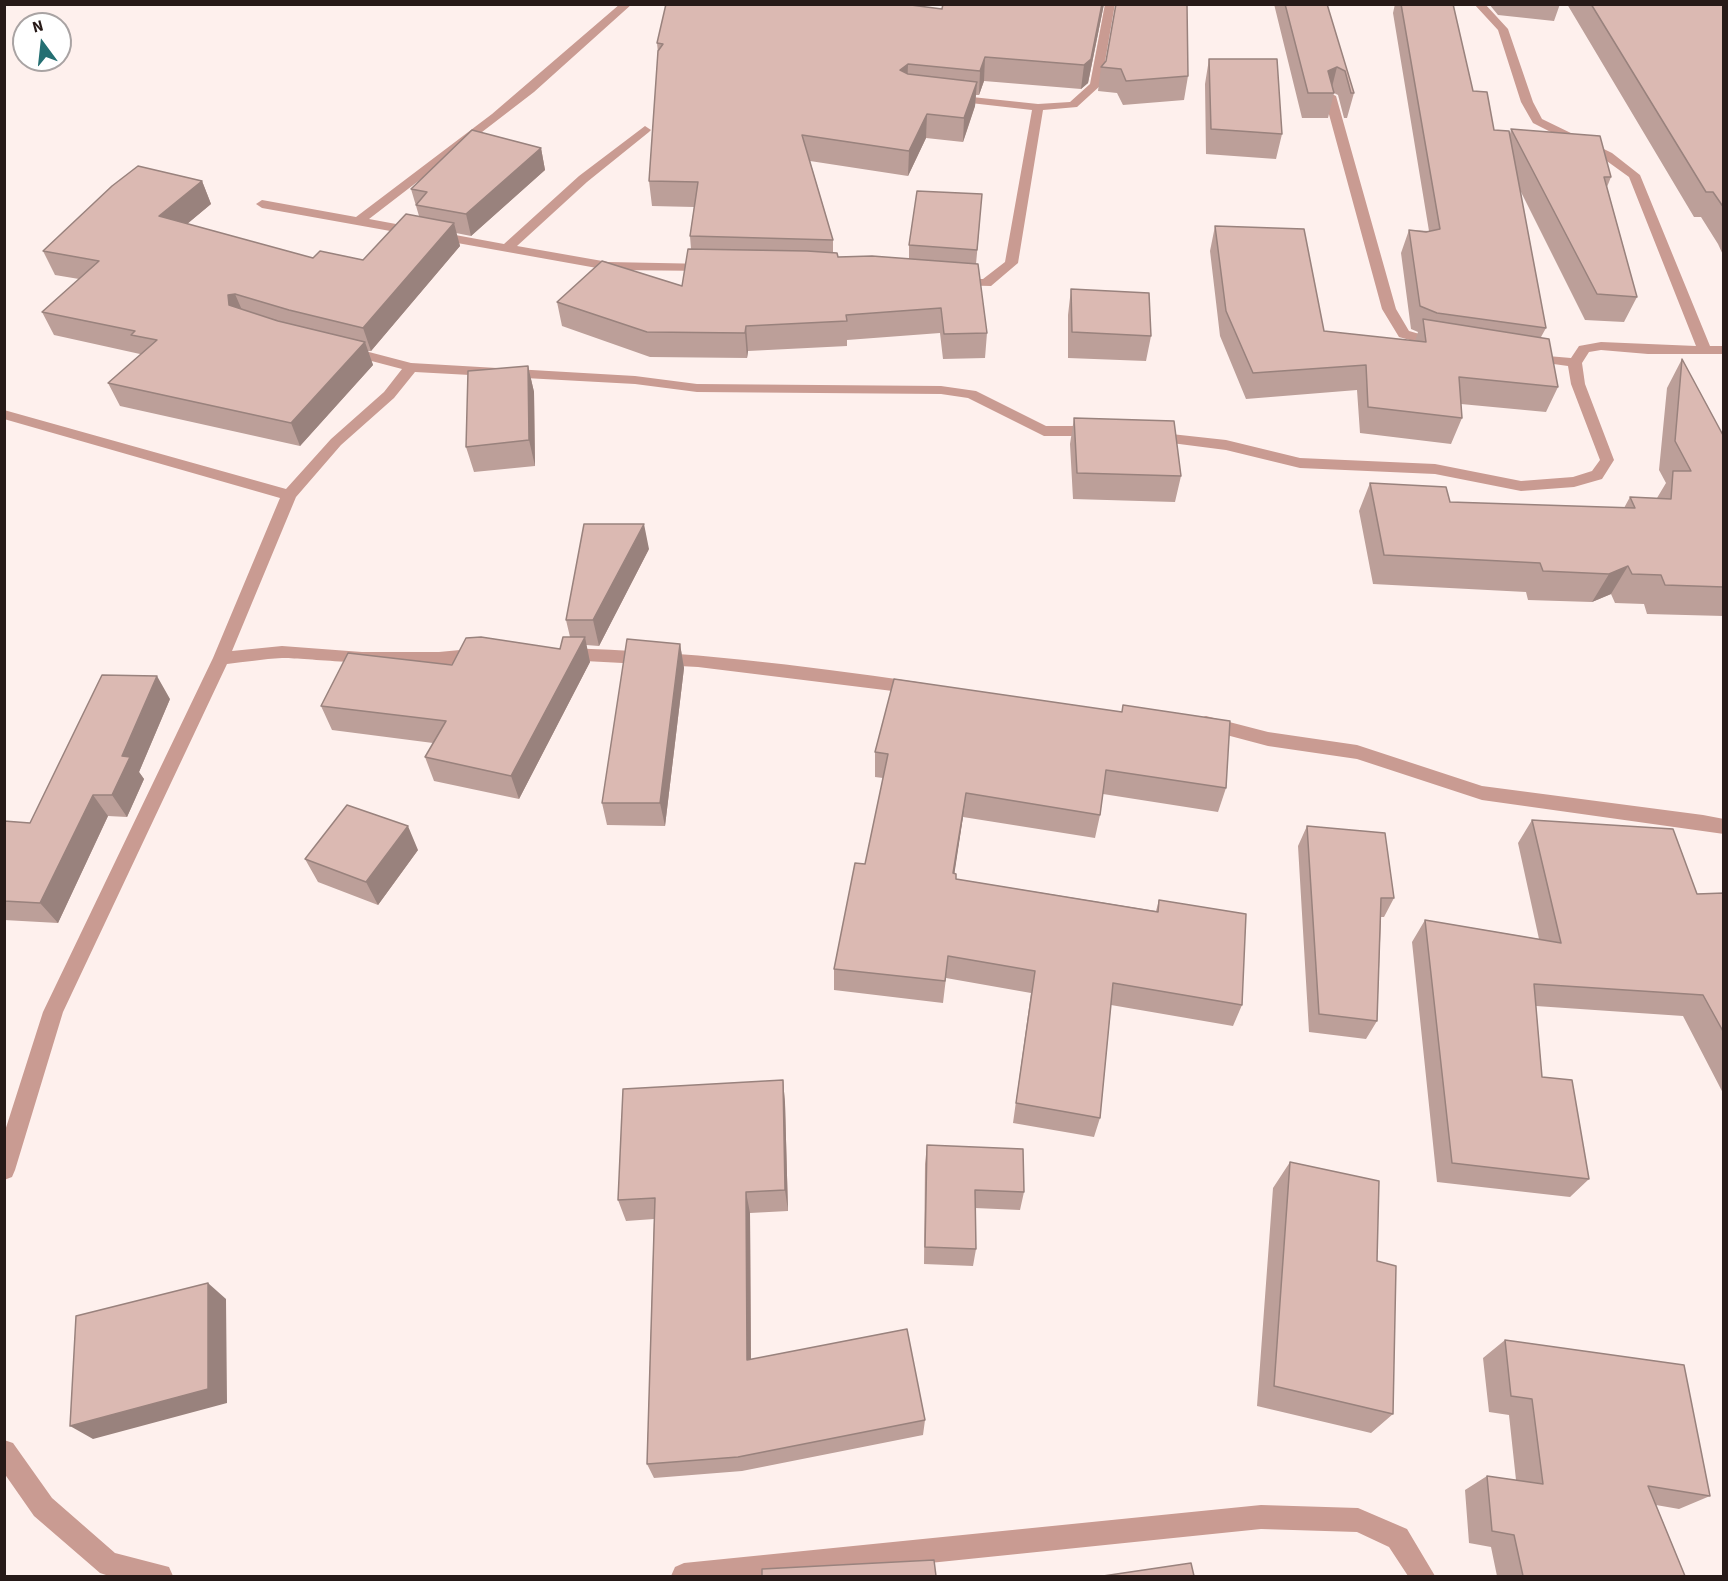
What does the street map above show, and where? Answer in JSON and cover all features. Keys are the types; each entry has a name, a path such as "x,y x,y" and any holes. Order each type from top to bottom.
{"street":[{"path":"360,221 484,129 582,47 627,4"},
{"path":"943,97 1038,107 1073,105 1095,85 1110,4"},
{"path":"1479,4 1503,29 1527,102 1537,121 1608,156 1634,175 1704,348"},
{"path":"1330,96 1389,309 1404,334 1426,342 1449,346"},
{"path":"937,281 986,282 1011,263 1038,107"},
{"path":"507,248 583,179 645,130"},
{"path":"262,204 608,266 722,269"},
{"path":"328,345 411,367 635,380 697,388 941,390 971,394 1044,431 1109,431"},
{"path":"1133,434 1226,445 1300,463 1435,469 1521,486 1574,482 1597,475 1607,460 1578,384 1575,363 1584,349 1601,346 1648,350 1704,348 1724,350"},
{"path":"1518,355 1575,363"},
{"path":"4,1170 53,1012 220,658 289,495 336,442 389,395 411,367"},
{"path":"4,414 289,495"},
{"path":"220,658 282,652 362,658 439,658 494,653"},
{"path":"551,653 632,654 834,675 935,690"},
{"path":"1185,719 1268,739 1357,752 1482,794 1704,822 1724,827"},
{"path":"4,1452 43,1508 109,1564 160,1576"},
{"path":"684,1576 1261,1516 1358,1521 1398,1538 1422,1576"}],"building":[{"path":"666,4 903,4 942,9 943,4 1102,4 1091,59 1084,65 985,57 980,71 908,64 900,70 908,74 977,82 964,118 927,114 909,151 802,135 833,240 690,236 698,182 649,181 658,51 663,44 657,43"},
{"path":"1116,4 1187,4 1188,76 1126,81 1121,69 1101,67 1106,61"},
{"path":"1285,4 1327,4 1354,93 1351,93 1345,71 1337,67 1328,71 1334,93 1308,93"},
{"path":"1401,4 1453,4 1473,91 1487,92 1494,130 1509,131 1546,328 1437,313 1420,306 1409,230 1426,232 1440,229"},
{"path":"1591,4 1724,4 1724,208 1713,192 1706,192"},
{"path":"1209,59 1277,59 1282,134 1211,129"},
{"path":"1511,129 1600,136 1611,177 1604,177 1637,297 1597,294"},
{"path":"472,130 541,148 466,214 416,205 427,192 411,189"},
{"path":"138,166 202,181 159,216 313,258 320,251 363,260 406,214 454,223 363,328 235,294 228,295 229,305 278,321 365,342 291,423 108,383 157,340 131,335 135,331 42,312 99,261 43,251 112,186"},
{"path":"917,191 982,194 977,250 909,245"},
{"path":"1215,226 1304,229 1324,331 1426,342 1423,319 1549,339 1558,387 1459,377 1462,418 1368,407 1366,365 1253,373 1226,311"},
{"path":"688,249 807,251 837,253 838,257 872,256 978,264 987,333 944,334 941,308 846,315 847,321 746,326 745,333 647,332 557,302 602,261 682,286"},
{"path":"1071,289 1149,293 1151,336 1072,332"},
{"path":"1682,359 1724,437 1724,587 1665,585 1661,575 1632,574 1628,566 1609,574 1543,571 1540,563 1384,555 1370,483 1446,487 1450,502 1635,508 1630,497 1671,499 1673,471 1691,471 1675,441"},
{"path":"528,366 529,440 466,447 468,371"},
{"path":"1074,418 1174,421 1181,476 1077,473"},
{"path":"584,524 644,524 593,620 566,620"},
{"path":"481,637 560,649 563,637 585,637 511,776 425,757 446,721 321,706 348,653 452,665 466,638"},
{"path":"627,639 680,644 660,803 602,803"},
{"path":"102,675 157,676 122,756 130,757 112,795 93,795 40,903 4,901 4,821 30,823"},
{"path":"894,679 1122,712 1123,705 1230,721 1226,788 1106,770 1100,815 966,793 953,873 956,874 956,879 1158,912 1159,900 1246,914 1242,1005 1113,983 1100,1118 1016,1103 1035,971 948,956 945,981 834,969 855,863 865,864 888,754 875,752"},
{"path":"347,805 408,826 366,882 305,859"},
{"path":"1532,820 1673,829 1697,894 1724,893 1724,1033 1703,995 1534,984 1542,1077 1572,1080 1589,1179 1452,1163 1425,920 1561,943"},
{"path":"1307,826 1385,833 1394,898 1381,898 1377,1021 1319,1014"},
{"path":"783,1080 785,1190 746,1192 747,1360 907,1329 925,1420 738,1457 647,1464 655,1198 618,1200 623,1089"},
{"path":"927,1145 1023,1149 1024,1192 975,1190 976,1249 925,1247"},
{"path":"1290,1162 1379,1181 1377,1261 1396,1266 1393,1414 1274,1386"},
{"path":"208,1283 208,1389 70,1426 76,1316"},
{"path":"1505,1340 1684,1365 1710,1496 1648,1486 1685,1576 1523,1576 1514,1535 1492,1531 1487,1476 1543,1484 1532,1399 1511,1396"},
{"path":"934,1560 936,1576 762,1576 762,1569"},
{"path":"1191,1563 1194,1576 1103,1576"}]}
